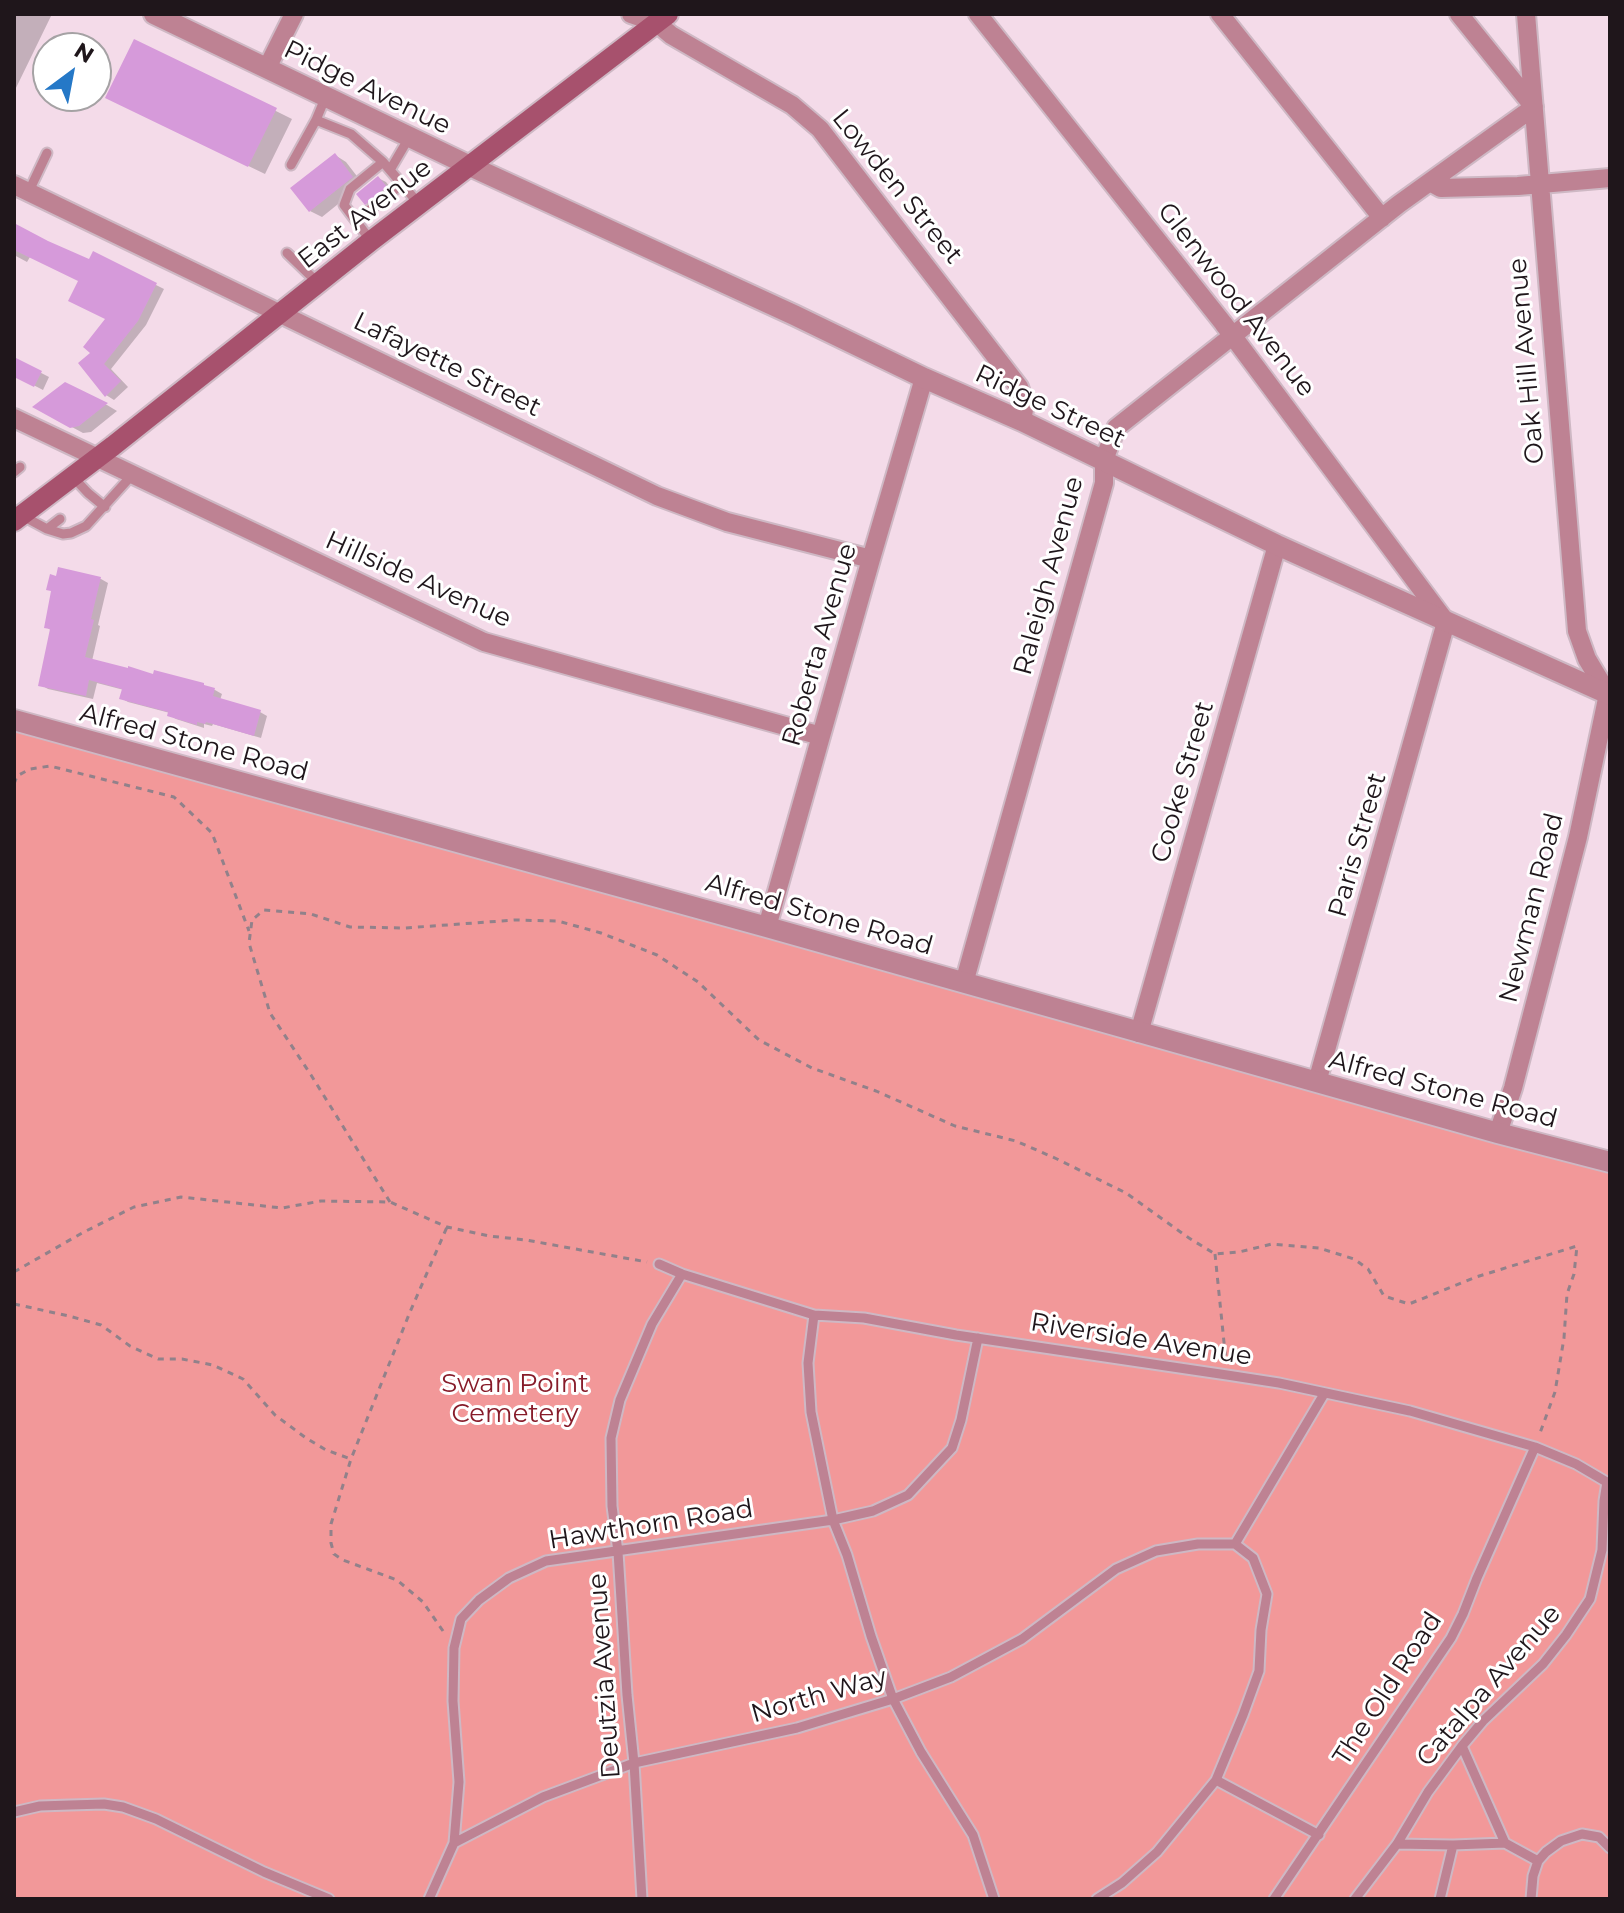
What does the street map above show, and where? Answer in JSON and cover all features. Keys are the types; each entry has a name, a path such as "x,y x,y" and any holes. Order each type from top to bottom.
{"main road":[{"name":"East Avenue","path":"18,518 662,18"}],"street":[{"name":"Pidge Avenue","path":"154,14 470,166"},
{"path":"267,68 294,14"},
{"name":"Lowden Street","path":"631,14 662,18 671,35 792,105 820,129 1019,387 1025,404 1022,421"},
{"name":"Glenwood Avenue","path":"978,14 1233,336 1446,622"},
{"path":"1220,14 1382,218"},
{"path":"1459,14 1534,107"},
{"name":"Oak Hill Avenue","path":"1526,14 1577,631 1587,659 1609,695"},
{"name":"Raleigh Avenue","path":"964,983 1104,483 1104,460 1116,428 1382,218 1534,107"},
{"name":"Ridge Street","path":"470,166 1022,421 1277,545 1609,695"},
{"path":"1430,182 1441,188 1610,178"},
{"name":"Lafayette Street","path":"22,188 657,496 727,522 871,559"},
{"name":"Roberta Avenue","path":"767,927 924,378"},
{"name":"Hillside Avenue","path":"14,418 484,642 821,736"},
{"name":"Cooke Street","path":"1139,1033 1277,545"},
{"name":"Paris Street","path":"1317,1082 1446,622"},
{"name":"Newman Road","path":"1498,1133 1513,1088 1578,837 1609,695"},
{"name":"Alfred Stone Road","path":"14,720 1610,1162"}],"lane":[{"path":"291,165 326,96"},
{"path":"316,120 351,134 387,166 419,205"},
{"path":"371,241 344,205 350,189 387,166 410,136"},
{"path":"22,188 47,153"},
{"path":"356,221 402,184"},
{"path":"287,253 318,283"},
{"path":"18,518 63,534 71,533 86,526 133,474"},
{"path":"73,476 87,498 105,507"},
{"path":"47,529 60,519"},
{"name":"Riverside Avenue","path":"659,1264 814,1315 864,1318 1279,1383 1410,1411 1535,1447 1576,1464 1609,1483"},
{"name":"Deutzia Avenue","path":"642,1899 618,1552 612,1506 611,1438 620,1400 647,1337 682,1274"},
{"path":"814,1315 808,1363 811,1412 833,1520 893,1699 921,1752 973,1835 994,1899"},
{"name":"Hawthorn Road","path":"454,1843 459,1782 453,1701 454,1648 461,1619 479,1600 509,1578 546,1561 833,1520 873,1511 908,1495 952,1448 978,1338"},
{"path":"1097,1899 1122,1883 1157,1852 1216,1780 1259,1671 1267,1594 1253,1558 1235,1544 1324,1394"},
{"name":"The Old Road","path":"1274,1899 1451,1638 1535,1447"},
{"name":"Catalpa Avenue","path":"1355,1899 1397,1844 1428,1792 1462,1746 1483,1721 1543,1664 1590,1599 1602,1550 1604,1501 1609,1483"},
{"name":"North Way","path":"454,1843 543,1797 634,1763 797,1728 893,1699 951,1677 1022,1639 1116,1569 1156,1551 1198,1544 1235,1544"},
{"path":"1462,1746 1505,1843"},
{"path":"1216,1780 1319,1835"},
{"path":"14,1812 40,1806 104,1804 123,1807 156,1819 264,1872 329,1899"},
{"path":"1531,1899 1538,1861 1561,1841 1582,1834 1599,1837 1610,1848"},
{"path":"429,1899 454,1843"},
{"path":"1397,1844 1505,1843 1538,1861"},
{"path":"1440,1899 1453,1845"}],"path":[{"path":"14,784 17,776 30,769 50,766 174,797 212,833 250,934"},
{"path":"390,1202 270,1013 249,943 252,920 264,910 311,914 350,927 405,928 515,920 558,921 601,933 657,955 698,982 759,1040 812,1068 876,1091 955,1126 1016,1141 1057,1159 1126,1193 1215,1254 1272,1244 1319,1248 1354,1259 1368,1269 1384,1296 1409,1304 1515,1264 1577,1246 1574,1274 1567,1294 1555,1392 1535,1447"},
{"path":"14,1272 134,1207 181,1197 282,1208 321,1201 390,1202 447,1227 659,1264"},
{"path":"447,1227 351,1459 331,1524 331,1543 334,1554 343,1560 397,1580 423,1602 444,1632 456,1640"},
{"path":"1215,1254 1227,1375"},
{"path":"14,1304 101,1325 130,1346 158,1359 182,1359 213,1365 243,1379 275,1415 306,1438 326,1450 351,1459"}],"green space":[{"name":"Swan Point Cemetery","path":"14,727 1610,1165 1610,1899 14,1899"}],"building":[{"path":"134,39 277,108 248,167 112,101 112,84"},
{"path":"335,153 353,177 309,212 290,188"},
{"path":"378,176 387,187 365,205 356,194"},
{"path":"14,223 89,259 93,251 157,283 138,321 104,364 121,381 105,397 78,363 90,353 83,347 105,319 68,301 78,281 14,250"},
{"path":"14,357 42,371 34,387 14,377"},
{"path":"65,382 108,403 79,426 70,428 32,407"},
{"path":"58,567 101,577 85,657 153,674 154,670 215,688 213,696 261,710 254,736 206,722 197,722 197,725 167,716 168,712 119,699 122,689 89,680 86,696 38,686 50,629 44,628 51,591 46,590 50,574 56,576"}]}
